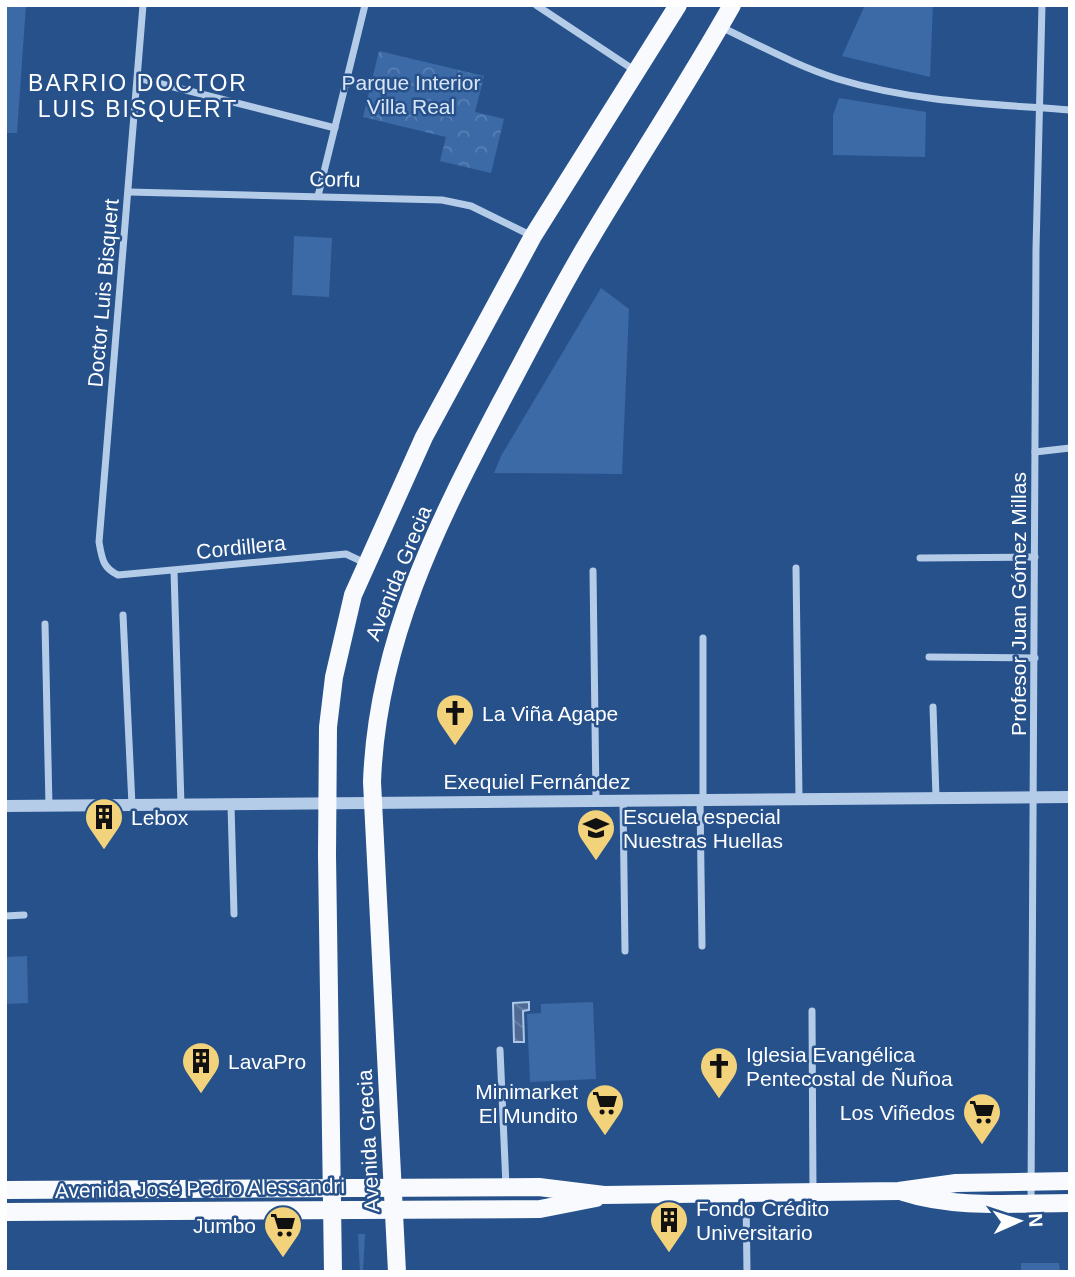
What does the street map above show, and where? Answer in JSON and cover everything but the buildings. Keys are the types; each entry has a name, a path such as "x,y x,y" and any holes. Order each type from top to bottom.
{"main road":[{"name":"Avenida Grecia","path":"332,1272 328,804 330,700 342,634 365,563 424,437 533,236 678,5"},
{"name":"Avenida Grecia","path":"397,1272 373,801 373,745 378,705 391,646 415,581 475,452 575,264 732,5"},
{"name":"Avenida José Pedro Alessandri","path":"5,1190 539,1187 604,1195 899,1191 956,1183 1070,1181"},
{"name":"Avenida José Pedro Alessandri","path":"899,1191 924,1199 1070,1203"},
{"name":"Avenida José Pedro Alessandri","path":"5,1212 540,1209 604,1195"}],"street":[{"name":"Doctor Luis Bisquert","path":"118,575 107,570 99,542 143,5"},
{"path":"318,196 365,5"},
{"path":"536,5 637,72"},
{"name":"Profesor Juan Gómez Millas","path":"1031,1203 1035,452 1042,5"},
{"path":"720,26 816,71 858,84 925,97 1070,110"},
{"path":"138,78 335,128"},
{"name":"Corfu","path":"129,192 442,200 471,206 533,236"},
{"path":"1035,452 1070,448"},
{"name":"Cordillera","path":"118,575 346,554 365,563"},
{"path":"920,558 1035,557"},
{"path":"796,568 799,798"},
{"path":"174,571 181,805"},
{"path":"593,571 596,799"},
{"path":"123,615 132,805"},
{"path":"45,624 49,806"},
{"path":"702,946 703,638"},
{"path":"929,657 1035,658"},
{"path":"933,707 936,797"},
{"name":"Exequiel Fernández","path":"5,806 1070,796"},
{"path":"623,799 625,951"},
{"path":"231,804 234,915"},
{"path":"5,916 24,915"},
{"path":"812,1012 813,1192"},
{"path":"500,1050 506,1187"},
{"path":"746,1193 747,1272"}],"green space":[{"path":"5,5 26,5 17,133 5,133"},
{"path":"865,5 933,5 930,77 842,56"},
{"name":"Parque Interior Villa Real","path":"379,51 484,76 475,112 504,119 491,173 440,161 446,137 363,117"},
{"path":"839,98 926,112 925,157 833,155 833,115"},
{"path":"294,236 332,238 329,297 292,295"},
{"path":"601,288 629,309 622,474 494,473 501,456"},
{"path":"27,956 28,1003 5,1004 5,957"},
{"path":"593,1002 596,1079 530,1082 527,1014 541,1013 541,1004"},
{"path":"358,1234 365,1234 363,1272 360,1272"},
{"path":"1021,1263 1059,1263 1060,1272 1021,1272"}],"water":[{"path":"529,1002 529,1010 523,1011 524,1042 514,1042 513,1003"}],"place":[{"name":"La Viña Agape","path":"455,747"},
{"name":"Lebox","path":"104,851"},
{"name":"Escuela especial Nuestras Huellas","path":"596,862"},
{"name":"LavaPro","path":"201,1095"},
{"name":"Iglesia Evangélica Pentecostal de Ñuñoa","path":"719,1100"},
{"name":"Minimarket El Mundito","path":"605,1137"},
{"name":"Los Viñedos","path":"982,1146"},
{"name":"Fondo Crédito Universitario","path":"669,1254"},
{"name":"Jumbo","path":"283,1259"}],"district":[{"name":"BARRIO DOCTOR LUIS BISQUERT","path":"138,96"}]}
